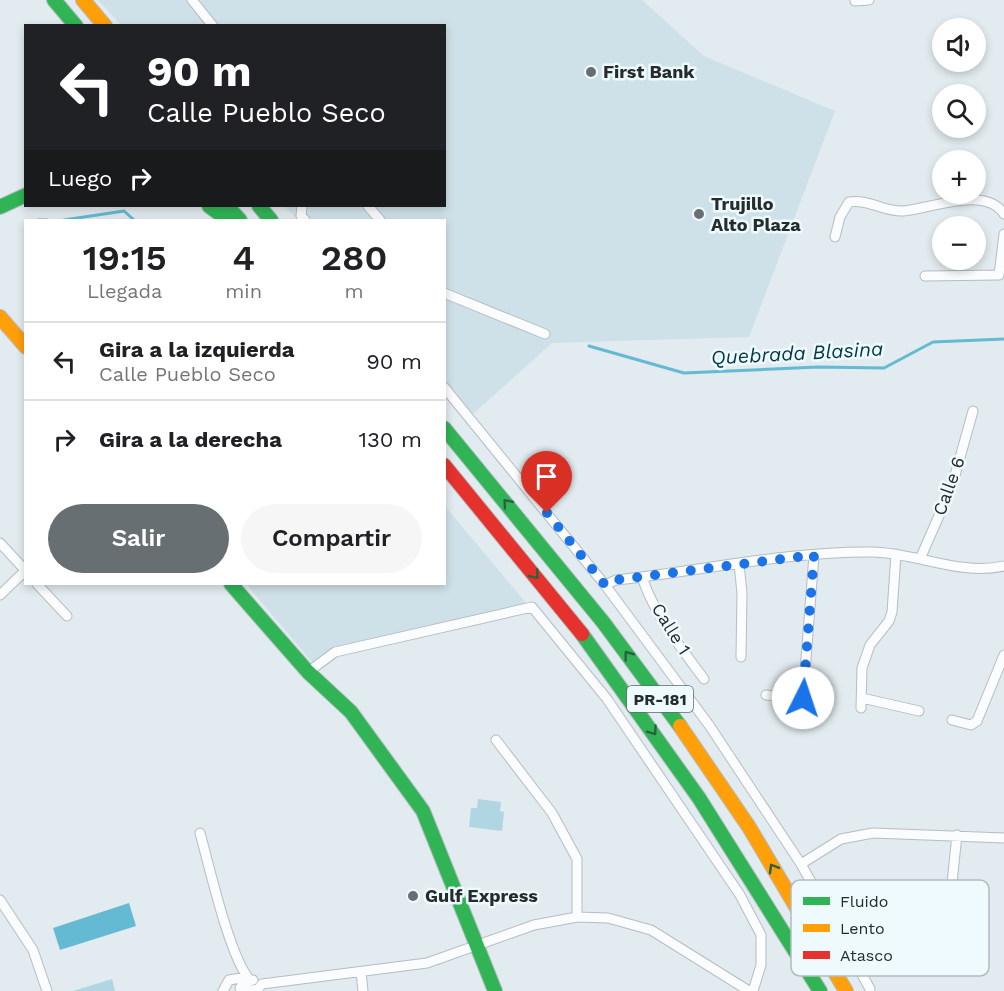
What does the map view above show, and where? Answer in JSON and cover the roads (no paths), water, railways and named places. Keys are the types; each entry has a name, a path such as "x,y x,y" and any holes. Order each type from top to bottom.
{"main road":[{"path":"54,0 74,24"},
{"path":"83,0 103,24"},
{"path":"0,207 24,196"},
{"path":"210,207 227,219"},
{"path":"228,207 239,219"},
{"path":"260,207 270,219"},
{"path":"0,317 24,345"},
{"name":"PR-181","path":"446,430 576,586 666,707 749,826 791,897"},
{"name":"PR-181","path":"446,467 566,612 667,751 766,898 791,941"},
{"path":"232,585 308,672 351,712 423,811 495,991"},
{"name":"PR-181","path":"811,976 820,991"},
{"name":"PR-181","path":"837,976 846,991"}],"street":[{"path":"192,0 211,24"},
{"path":"855,1 869,0"},
{"path":"835,237 840,217 849,202 862,200 902,211 973,199 999,207 1004,214"},
{"path":"369,207 379,219"},
{"path":"925,276 999,275 1004,234"},
{"path":"446,294 545,334"},
{"path":"446,389 605,585 709,725 810,880"},
{"name":"Calle 6","path":"920,559 952,486 973,411"},
{"path":"0,543 24,569"},
{"path":"605,585 615,580 814,555 896,554 958,566 1003,569"},
{"path":"896,554 892,612 889,621 870,645 862,668 862,703 919,711"},
{"path":"803,698 814,555"},
{"path":"739,564 742,593 741,657"},
{"path":"0,594 24,571"},
{"name":"Calle 1","path":"642,577 646,589 672,635 704,679"},
{"path":"38,585 67,616"},
{"path":"308,672 335,652 532,607 608,699 740,895 761,935 762,965 753,991"},
{"path":"952,720 971,725 977,721 1004,655"},
{"path":"766,695 822,701"},
{"path":"496,741 552,813 577,859 577,917"},
{"path":"200,833 227,928 249,978"},
{"path":"801,864 841,839 873,833 1004,838"},
{"path":"952,880 957,835"},
{"path":"0,900 33,950 47,991"},
{"path":"249,978 240,990 427,963 534,925 577,917 608,918 651,930 749,991"},
{"path":"361,972 363,991"},
{"path":"863,976 871,990"},
{"path":"223,991 229,980 249,978 256,979 260,988"}],"water":[{"path":"129,903 136,926 60,950 53,928"}],"waterway":[{"name":"Quebrada Blasina","path":"71,219 124,211 133,219"},
{"name":"Quebrada Blasina","path":"589,346 684,373 818,367 884,368 933,342 1004,339"}],"place":[{"name":"First Bank","path":"591,72"},
{"name":"Trujillo Alto Plaza","path":"699,214"},
{"name":"Gulf Express","path":"413,896"}]}
